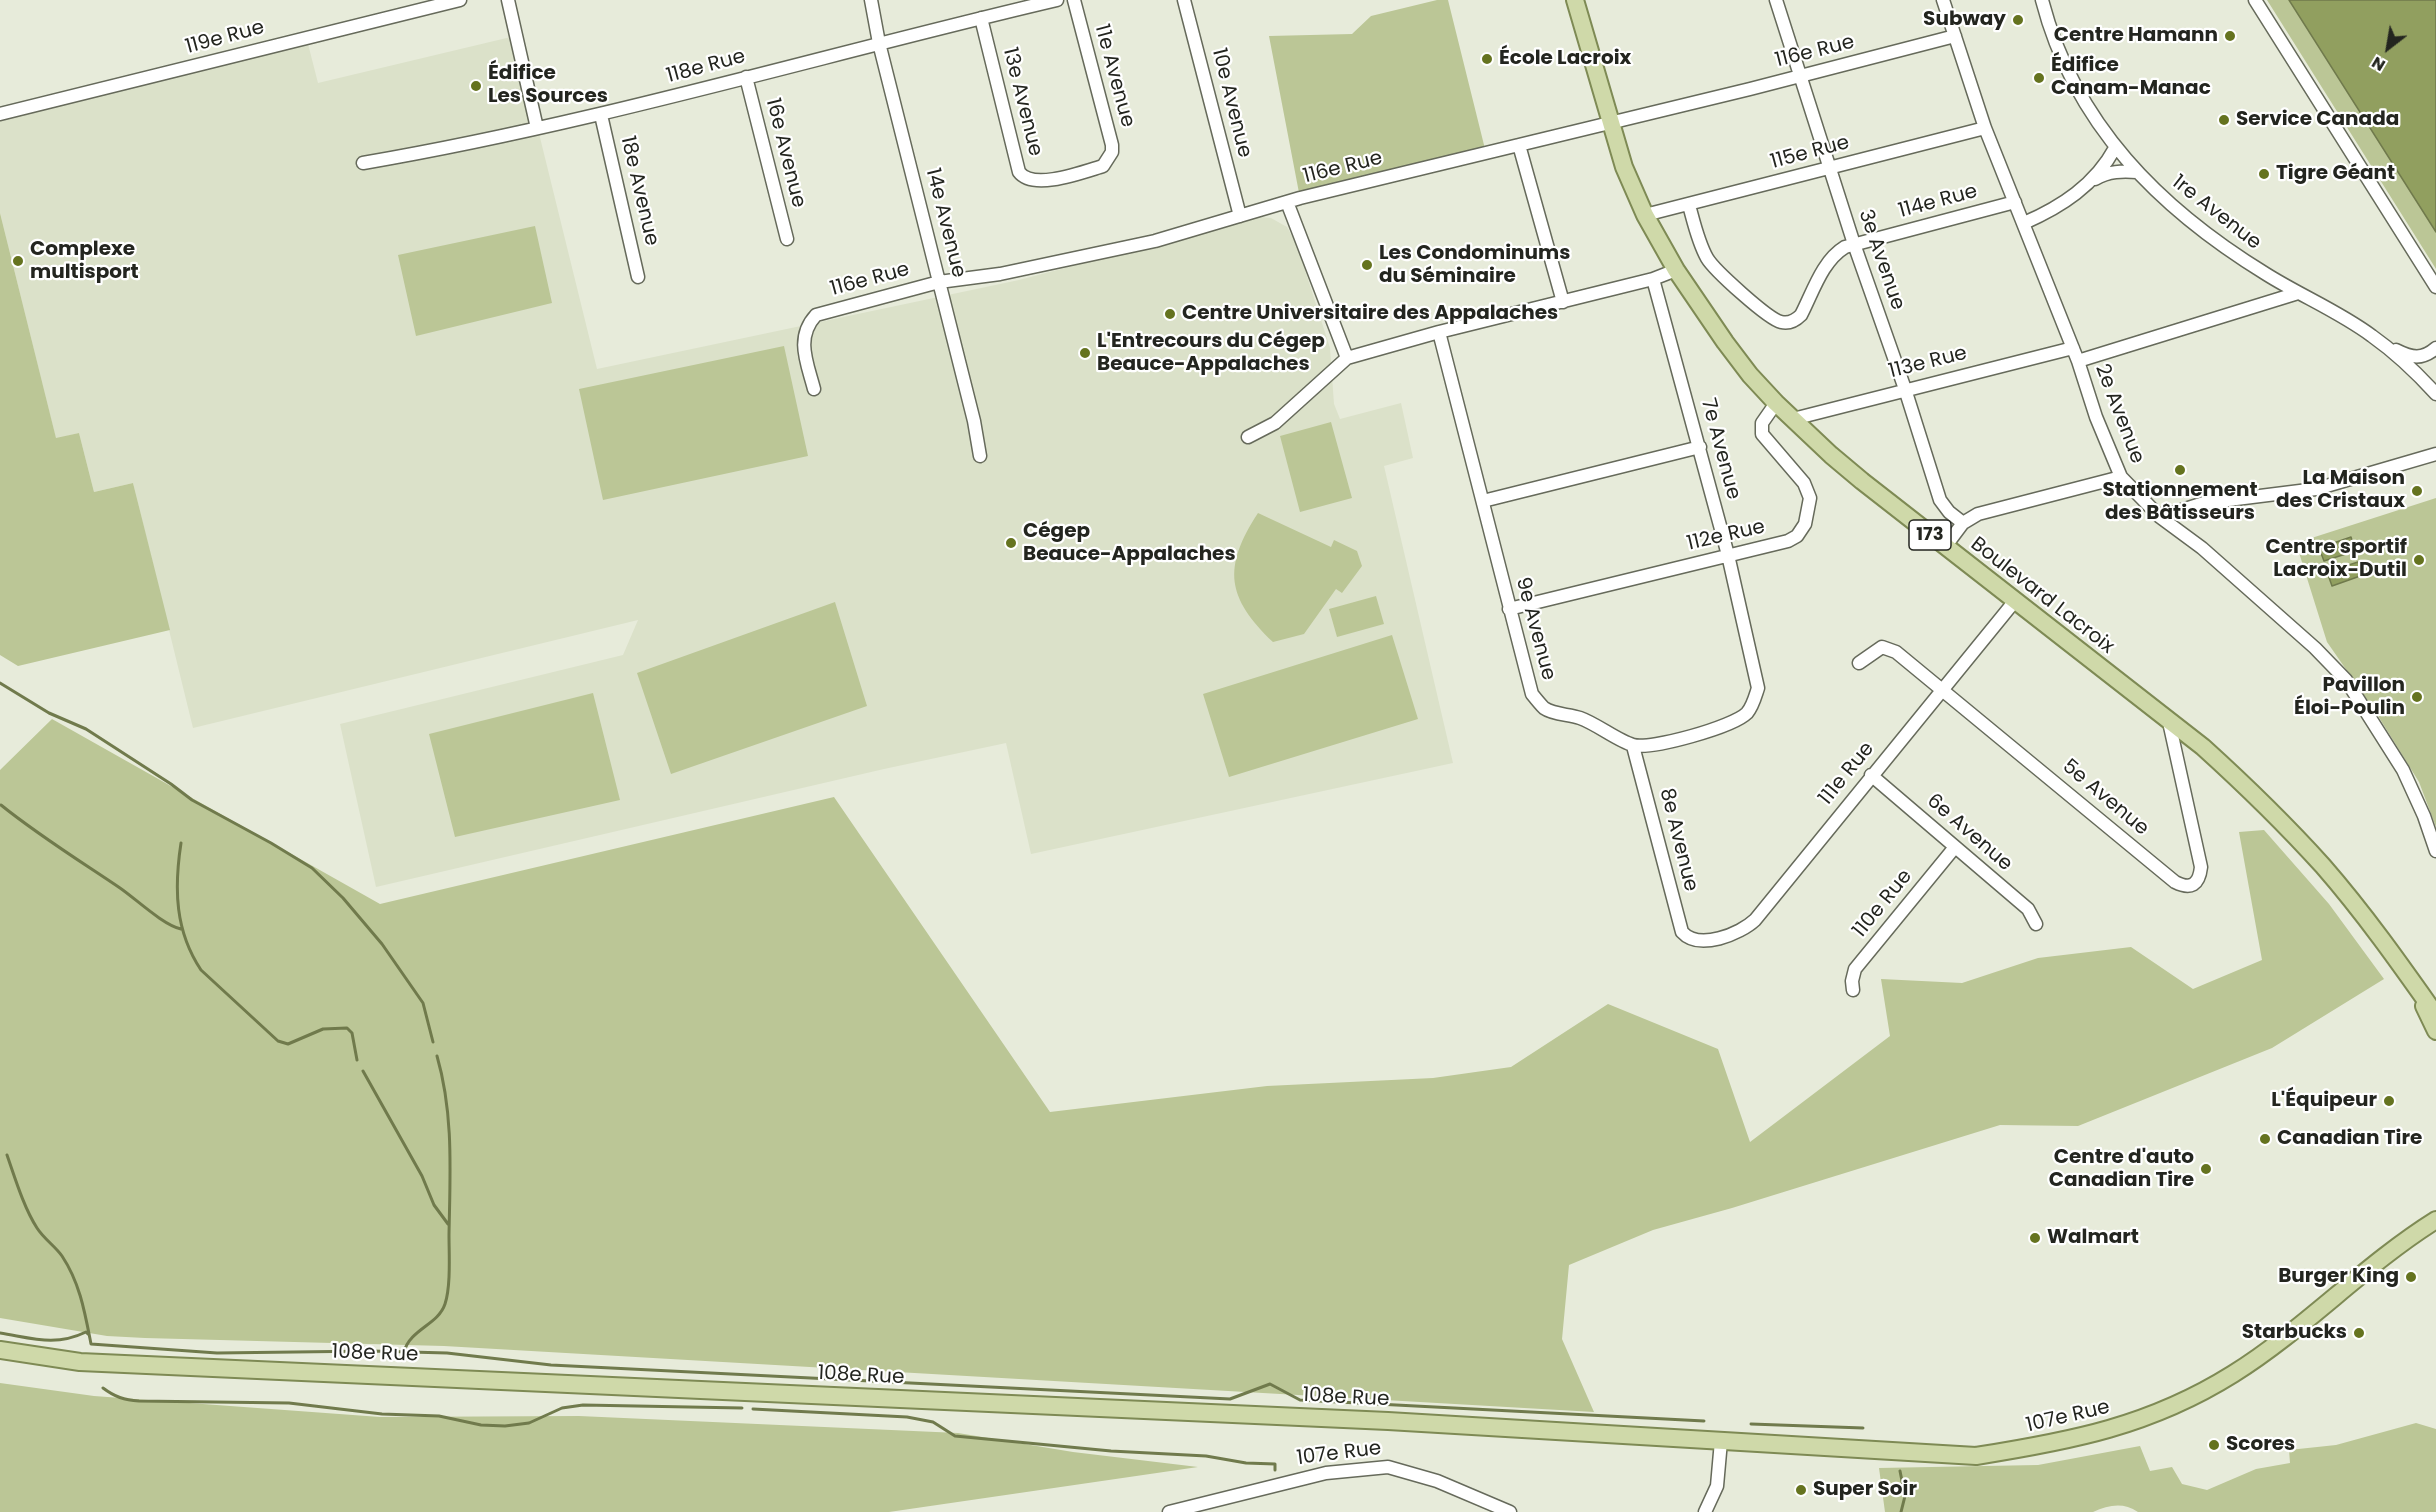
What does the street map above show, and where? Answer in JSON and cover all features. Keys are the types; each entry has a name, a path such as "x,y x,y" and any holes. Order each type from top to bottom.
{"main road":[{"name":"Boulevard Lacroix","path":"1575,0 1624,167 1645,214 1676,270 1750,375 1831,455 2014,602 2203,747 2270,810 2324,867 2378,934 2434,1010"},
{"name":"Boulevard Lacroix","path":"2412,981 2436,1031"},
{"name":"107e Rue","path":"1720,1441 1976,1456 2055,1443 2112,1430 2147,1418 2234,1373 2296,1327 2406,1239 2436,1220"},
{"name":"108e Rue","path":"0,1350 80,1362 1388,1421 1720,1441"}],"street":[{"name":"119e Rue","path":"0,114 460,0"},
{"path":"508,0 537,128"},
{"name":"14e Avenue","path":"871,0 879,43 974,421 980,456"},
{"name":"118e Rue","path":"363,163 601,115 879,43 1057,0"},
{"name":"11e Avenue","path":"1074,0 1112,145 1112,152 1103,166 1075,174"},
{"name":"10e Avenue","path":"1184,0 1240,216"},
{"name":"3e Avenue","path":"1776,0 1854,244 1905,389 1940,500 1949,512 1963,523"},
{"name":"2e Avenue","path":"1943,0 1985,128 2073,348 2096,417 2121,477 2160,518 2202,548 2315,648 2346,680 2403,770 2424,816 2436,851"},
{"name":"1re Avenue","path":"2042,0 2074,86 2115,148 2137,172 2175,209 2241,258 2372,336 2407,364 2436,394"},
{"path":"2254,0 2436,286"},
{"name":"13e Avenue","path":"981,18 1022,177 1033,181 1075,174"},
{"name":"116e Rue","path":"814,389 804,350 804,339 808,324 816,315 939,282 1000,274 1146,243 1287,202 1802,76 1955,36"},
{"name":"16e Avenue","path":"746,77 787,239"},
{"name":"18e Avenue","path":"601,115 638,277"},
{"name":"115e Rue","path":"1645,214 1689,205 1985,128"},
{"path":"1519,145 1563,302"},
{"path":"2024,223 2054,210 2070,199 2089,182 2109,159 2115,148"},
{"path":"2089,182 2104,174 2121,171 2137,172"},
{"path":"1287,202 1347,358"},
{"name":"114e Rue","path":"1689,205 1701,244 1709,261 1772,318 1781,322 1792,322 1801,315 1827,263 1837,252 1854,244 2015,202"},
{"path":"1248,437 1275,423 1347,358 1439,332 1653,279 1676,270"},
{"name":"7e Avenue","path":"1633,746 1658,744 1726,725 1746,713 1754,701 1758,688 1728,555 1653,279"},
{"path":"2078,361 2298,293"},
{"name":"9e Avenue","path":"1439,332 1532,694 1546,709 1578,717 1599,726 1633,746"},
{"path":"2372,336 2408,356 2426,356 2436,348"},
{"name":"113e Rue","path":"1793,419 2073,348"},
{"name":"112e Rue","path":"1509,609 1788,542 1797,536 1805,524 1810,506 1807,490 1804,483 1762,434 1762,423 1776,403"},
{"path":"1483,501 1700,447"},
{"path":"2160,518 2204,503 2316,489 2436,454"},
{"path":"1945,547 1963,523 1978,514 2121,477"},
{"name":"111e Rue","path":"1691,939 1700,941 1720,938 1747,927 2014,602"},
{"name":"5e Avenue","path":"1859,663 1882,647 1890,648 2175,882 2185,887 2193,886 2197,882 2201,867 2169,722"},
{"name":"8e Avenue","path":"1633,746 1678,922 1682,932 1691,939"},
{"name":"6e Avenue","path":"1871,775 2028,909 2036,924"},
{"name":"110e Rue","path":"1853,990 1852,981 1855,969 1955,847"},
{"path":"1705,1512 1717,1486 1720,1441"},
{"name":"107e Rue","path":"1169,1512 1326,1473 1388,1467 1416,1473 1510,1512"}],"shaded area":[{"path":"1437,0 1448,0 1486,153 1300,198 1269,36 1352,34 1371,16"},
{"path":"2267,0 2289,0 2436,232 2436,269"},
{"path":"2289,0 2436,0 2436,232"},
{"path":"515,36 597,369 1019,280 1260,217 1271,218 1287,227 1297,245 1330,348 1334,404 1340,419 1401,403 1413,458 1384,466 1453,763 1031,854 1006,743 884,769 376,887 340,724 623,655 638,620 193,728 133,483 94,492 79,433 56,439 0,213 0,114 307,40 318,83"},
{"path":"0,213 56,438 79,433 94,492 133,483 170,630 18,666 0,655"},
{"path":"535,226 552,303 416,336 398,255"},
{"path":"784,346 808,456 603,500 579,389"},
{"path":"1331,422 1352,498 1300,512 1280,436"},
{"path":"2436,498 2436,827 2419,782 2375,711 2327,642 2296,543"},
{"path":"1258,513 1331,547 1334,540 1357,551 1362,566 1342,593 1336,589 1304,634 1273,642 1246,611 1235,582 1235,566 1239,550"},
{"path":"2351,537 2355,551 2324,561 2319,548"},
{"path":"2358,562 2363,575 2332,586 2327,572"},
{"path":"1376,596 1384,624 1337,637 1329,609"},
{"path":"835,602 867,706 671,774 637,673"},
{"path":"1392,635 1418,719 1229,777 1203,694"},
{"path":"593,693 620,800 455,837 429,734"},
{"path":"52,719 380,904 834,797 1050,1112 1267,1086 1433,1078 1511,1067 1608,1004 1718,1049 1750,1142 1890,1036 1881,979 1962,983 2038,958 2131,947 2193,989 2262,960 2239,832 2264,830 2329,904 2384,979 2272,1048 2078,1126 2000,1125 1732,1208 1653,1230 1569,1265 1562,1339 1594,1412 444,1346 107,1336 0,1318 0,770"},
{"path":"0,1383 94,1396 380,1417 579,1416 958,1433 1073,1452 1198,1467 889,1512 0,1512"},
{"path":"2416,1423 2436,1429 2436,1512 2138,1512 2127,1507 2116,1506 2093,1512 1885,1512 1879,1468 2038,1465 2140,1446 2150,1471 2172,1467 2182,1484 2207,1490 2256,1469 2290,1463 2289,1450 2336,1445"}],"waterway":[{"path":"0,683 49,713 86,729 192,800 312,868 343,898 382,944 423,1003 433,1042"},
{"path":"1,805 158,917 181,929"},
{"path":"181,843 177,893 181,925 192,955 201,970 278,1041 288,1044 323,1029 347,1028 352,1033 357,1060"},
{"path":"404,1352 412,1338 441,1311 448,1288 449,1122 437,1056"},
{"path":"363,1071 422,1176 434,1205 448,1224"},
{"path":"7,1155 32,1220 62,1256 73,1277 81,1298 91,1344 217,1353 372,1351 447,1353 551,1365 1230,1399 1270,1384 1300,1400 1704,1421"},
{"path":"0,1333 43,1340 75,1337 86,1332 88,1334"},
{"path":"103,1388 116,1396 134,1401 289,1403 382,1414 439,1416 481,1425 505,1426 529,1423 562,1408 583,1405 742,1408"},
{"path":"753,1409 907,1417 933,1422 955,1436 1111,1451 1206,1456 1246,1463 1275,1464 1275,1470"},
{"path":"1751,1424 1863,1428"},
{"path":"1900,1471 1905,1496 1901,1512"}],"place":[{"name":"Subway","path":"2018,20"},
{"name":"Centre Hamann","path":"2230,36"},
{"name":"École Lacroix","path":"1487,59"},
{"name":"Édifice Canam-Manac","path":"2039,78"},
{"name":"Édifice Les Sources","path":"476,86"},
{"name":"Service Canada","path":"2224,120"},
{"name":"Tigre Géant","path":"2264,174"},
{"name":"Complexe multisport","path":"18,261"},
{"name":"Les Condominums du Séminaire","path":"1367,265"},
{"name":"Centre Universitaire des Appalaches","path":"1170,314"},
{"name":"L'Entrecours du Cégep Beauce-Appalaches","path":"1085,353"},
{"name":"Stationnement des Bâtisseurs","path":"2180,470"},
{"name":"La Maison des Cristaux","path":"2417,491"},
{"name":"Cégep Beauce-Appalaches","path":"1011,543"},
{"name":"Centre sportif Lacroix-Dutil","path":"2419,560"},
{"name":"Pavillon Éloi-Poulin","path":"2417,697"},
{"name":"L'Équipeur","path":"2389,1101"},
{"name":"Canadian Tire","path":"2265,1139"},
{"name":"Centre d'auto Canadian Tire","path":"2206,1169"},
{"name":"Walmart","path":"2035,1238"},
{"name":"Burger King","path":"2411,1277"},
{"name":"Starbucks","path":"2359,1333"},
{"name":"Scores","path":"2214,1445"},
{"name":"Super Soir","path":"1801,1490"}]}
